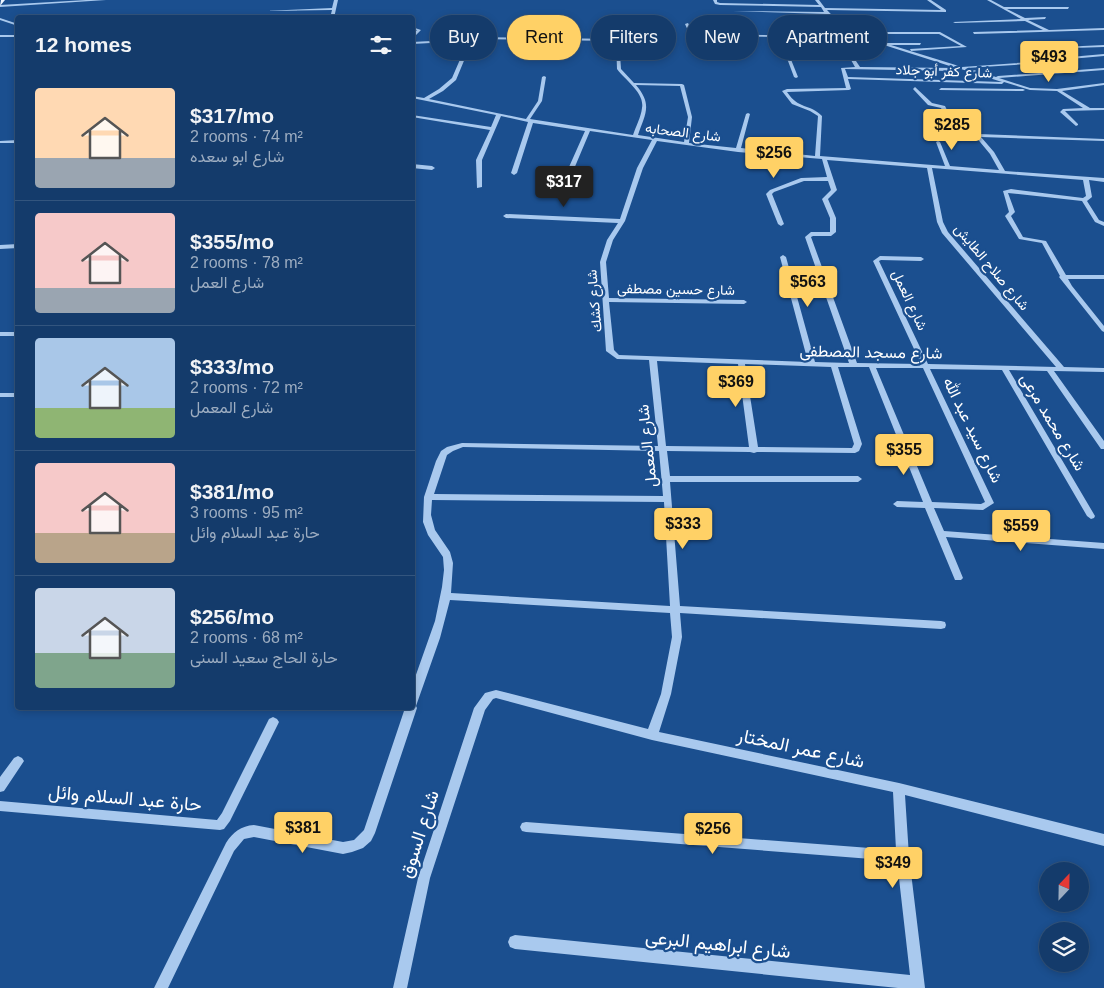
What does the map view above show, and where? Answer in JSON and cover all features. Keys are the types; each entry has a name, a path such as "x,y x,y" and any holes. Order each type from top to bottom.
{"main road":[{"path":"0,5 3,0"}],"street":[{"path":"0,5 104,0"},
{"path":"333,15 336,0"},
{"path":"715,0 716,3 720,4 824,9 945,11 930,0"},
{"path":"818,0 830,15"},
{"path":"989,0 1023,20 1048,31"},
{"path":"1003,8 1068,8"},
{"path":"266,11 334,9"},
{"path":"735,11 824,9"},
{"path":"955,22 1045,18"},
{"path":"0,19 15,24"},
{"path":"974,33 1103,30"},
{"path":"887,33 940,33 965,47 903,50"},
{"path":"0,36 15,36"},
{"path":"497,39 618,40 619,69 640,91 645,108 635,137"},
{"path":"415,43 430,42"},
{"path":"887,45 959,43"},
{"path":"887,45 1034,90"},
{"path":"1042,48 1104,46"},
{"path":"854,365 808,237 811,234 832,233 833,218 825,199 834,190 821,158 820,116 816,112 795,106 784,91 792,89 849,89 843,68 951,70 1059,61 1070,58 1104,55"},
{"path":"426,99 454,79 463,60"},
{"path":"790,60 796,76"},
{"path":"854,60 858,68"},
{"path":"992,77 1104,68"},
{"path":"514,173 529,121 540,101 544,77"},
{"name":"شارع كفر أبو جلاد","path":"845,78 1012,84"},
{"path":"633,84 682,85 690,118 686,144"},
{"path":"941,89 1054,90 1104,84"},
{"path":"915,88 930,104 943,108 947,115 963,118 992,153 1003,172"},
{"path":"1054,90 1060,91 1088,109"},
{"name":"شارع الصحابه","path":"415,97 529,121 686,144 821,158 1104,180"},
{"path":"1076,125 1062,112 1066,109 1104,109"},
{"path":"738,150 748,114"},
{"path":"479,187 479,160 499,115"},
{"path":"415,116 492,129"},
{"path":"568,176 588,130"},
{"path":"978,135 1104,140"},
{"name":"شارع كشك","path":"610,351 608,300 603,262 610,240 622,221 634,191 640,168 655,140"},
{"path":"0,142 15,141"},
{"path":"938,142 948,168"},
{"path":"415,166 432,168"},
{"name":"شارع صلاح الطايش","path":"929,166 940,222 945,232 1063,370"},
{"path":"781,224 769,194 772,191 803,179 830,179"},
{"path":"1086,179 1089,197 1084,200 1011,191 1005,192 1012,212 1008,216 1021,238 1044,242 1062,277 1104,330"},
{"path":"1084,200 1097,221 1104,224"},
{"path":"506,216 622,221"},
{"path":"0,247 15,246"},
{"path":"783,257 812,364"},
{"name":"شارع العمل","path":"921,258 880,258 876,261 926,367"},
{"path":"1062,277 1104,277"},
{"name":"شارع حسين مصطفى","path":"608,300 744,302"},
{"path":"0,334 15,334"},
{"name":"شارع مسجد المصطفى","path":"610,351 617,357 653,360 1104,370"},
{"name":"شارع المعمل","path":"652,735 666,694 677,637 668,499 653,360"},
{"path":"741,362 754,451"},
{"path":"415,694 440,622 446,596 449,568 444,549 431,532 426,516 428,497 444,453 451,448 462,445 847,452 856,449 858,444 834,365"},
{"path":"872,366 958,578"},
{"name":"شارع سيد عبد الله","path":"897,504 983,507 990,504 926,367"},
{"name":"شارع محمد مرعى","path":"1004,368 1091,516"},
{"path":"1049,369 1104,447"},
{"path":"0,395 15,395"},
{"path":"666,479 858,479"},
{"path":"428,497 668,499"},
{"path":"940,534 1104,546"},
{"path":"446,596 941,626"},
{"name":"شارع عمر المختار","path":"489,696 496,694 508,696 652,735 899,788 1104,840"},
{"name":"شارع السوق","path":"400,988 424,878 480,708 489,696"},
{"path":"161,988 238,834 254,830 343,848 356,847 364,841 369,833 410,710"},
{"name":"حارة عبد السلام وائل","path":"0,806 213,826 220,825 273,722"},
{"path":"0,787 18,761"},
{"path":"899,788 903,856 918,986"},
{"path":"526,827 903,856"},
{"name":"شارع ابراهيم البرعى","path":"515,942 918,986"}]}
